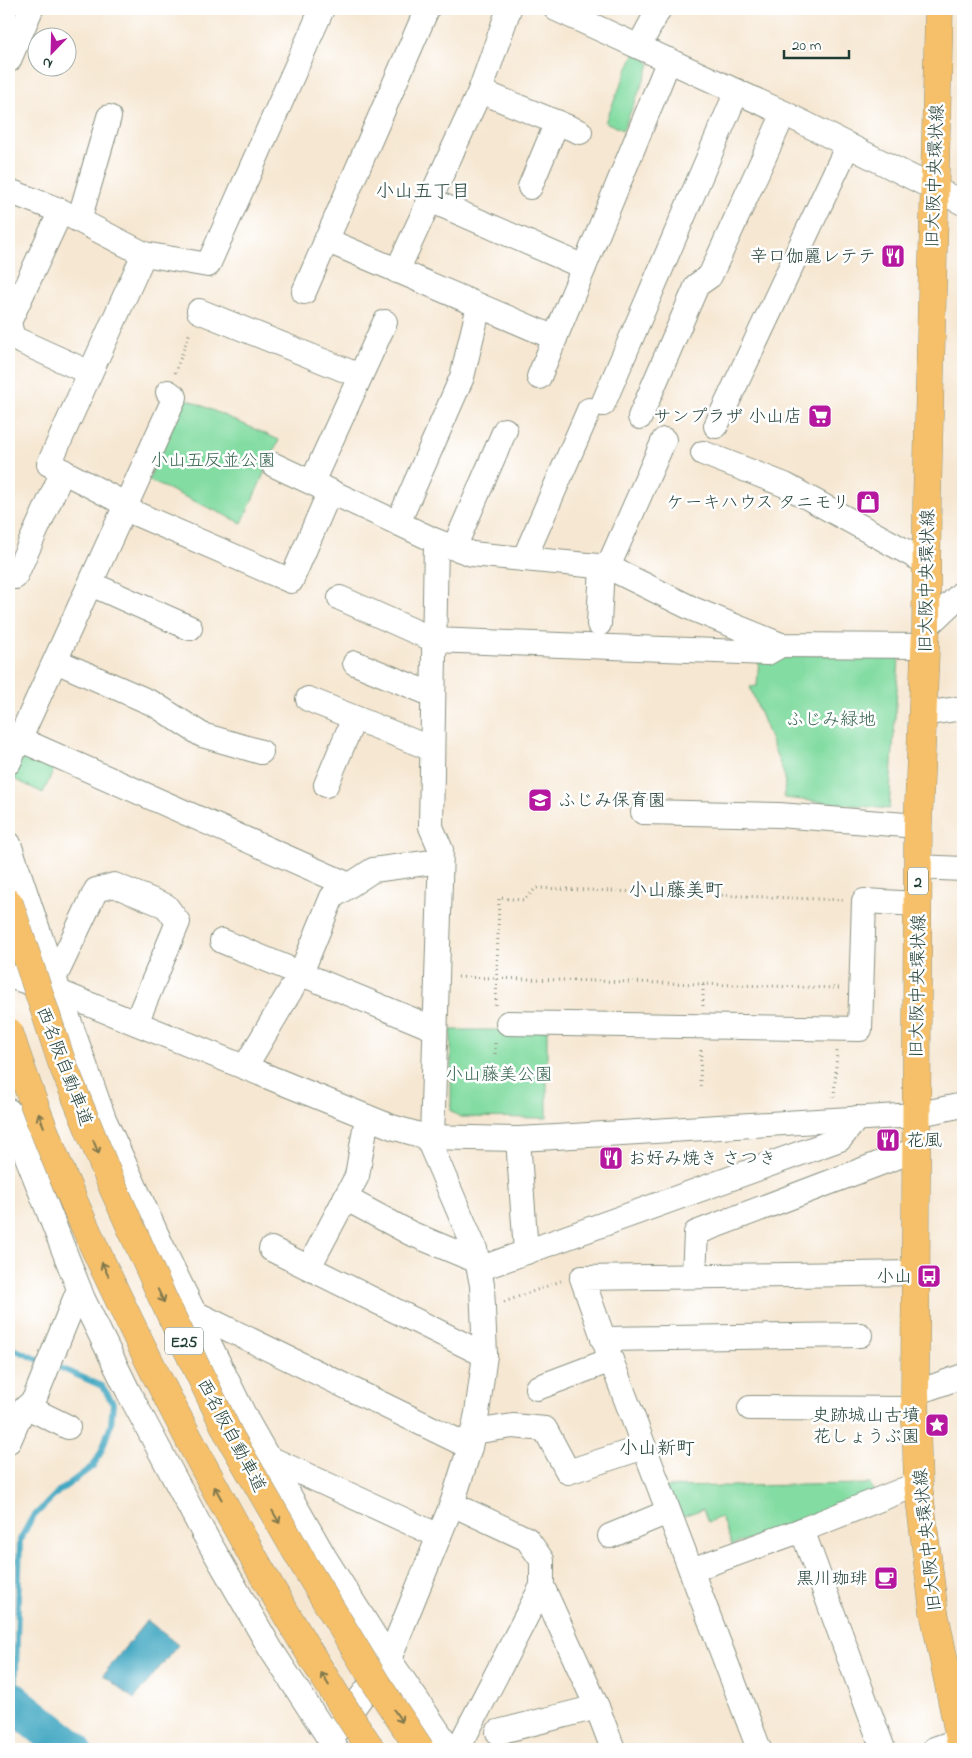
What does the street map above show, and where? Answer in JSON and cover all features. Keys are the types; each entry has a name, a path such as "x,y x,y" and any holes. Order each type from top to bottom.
{"main road":[{"name":"旧大阪中央環状線","path":"940,9 926,500 926,636 918,826 915,1401 918,1484 934,1612 961,1745"},
{"name":"西名阪自動車道","path":"9,903 62,1063 111,1183 171,1317 230,1437 296,1552 376,1683 420,1749"},
{"name":"E25","path":"9,1032 24,1081 81,1218 183,1428 266,1581 343,1709 370,1749"}],"street":[{"path":"9,60 31,9"},
{"path":"9,191 70,216 144,254 208,265 322,9"},
{"path":"304,292 427,9"},
{"path":"397,271 480,91 509,9"},
{"path":"556,9 784,113 963,203"},
{"path":"639,46 659,9"},
{"path":"539,377 669,60"},
{"path":"480,91 580,132"},
{"path":"524,559 596,407 737,91"},
{"path":"640,417 696,285 710,276 784,113"},
{"path":"90,373 13,338 9,323 70,216 109,118"},
{"path":"530,187 556,122"},
{"path":"716,426 848,145"},
{"path":"430,200 584,268"},
{"path":"326,240 555,338"},
{"path":"144,254 48,464 126,507 291,581 321,487 360,376 385,322"},
{"path":"398,522 462,377 479,306"},
{"path":"199,310 360,376"},
{"path":"9,762 175,397 168,392"},
{"path":"9,1111 79,1289 128,1391 202,1530 270,1648 331,1746 389,1659 452,1504 471,1440 485,1354 482,1285 475,1249 429,1138 441,850 431,827 434,640 445,544 505,430"},
{"path":"599,624 605,567 664,440"},
{"path":"703,453 785,485 927,563"},
{"path":"274,464 445,544 472,554 605,567 693,610 781,645 926,636 963,592"},
{"path":"16,577 63,471"},
{"path":"91,584 190,628"},
{"path":"340,598 434,640 767,653 781,645"},
{"path":"56,660 154,704 202,735 261,752"},
{"path":"355,663 433,695"},
{"path":"308,700 432,749"},
{"path":"923,714 963,708"},
{"path":"326,785 354,718"},
{"path":"19,739 349,885"},
{"path":"643,812 779,814 918,826"},
{"path":"9,844 56,985 104,1119 165,1253 247,1421 325,1558 389,1659 450,1749"},
{"path":"245,1067 301,974 332,897 373,870 440,861"},
{"path":"918,867 963,869"},
{"path":"56,985 96,890 114,885 166,906 178,922 136,1023"},
{"path":"500,1024 860,1029 864,901 918,904"},
{"path":"222,941 435,1029"},
{"path":"9,976 56,985 136,1023 392,1127 429,1138 518,1139 915,1115 963,1105"},
{"path":"308,1267 357,1176 367,1116"},
{"path":"345,1198 410,1233 478,1265 526,1252 840,1139 857,1118"},
{"path":"518,1139 526,1252"},
{"path":"694,1275 696,1233 915,1150"},
{"path":"271,1249 485,1354"},
{"path":"759,1749 607,1350 582,1278 915,1273"},
{"path":"9,1441 19,1408 34,1400 79,1289"},
{"path":"195,1313 471,1440 513,1426 545,1429 568,1472 644,1447"},
{"path":"537,1388 607,1350 860,1335"},
{"path":"750,1408 915,1401 963,1376"},
{"path":"19,1408 68,1427"},
{"path":"267,1457 439,1536"},
{"path":"691,1570 802,1530 918,1484"},
{"path":"452,1504 527,1539 542,1560 542,1586 597,1707 613,1749"},
{"path":"610,1536 668,1512"},
{"path":"802,1530 883,1749"},
{"path":"458,1749 542,1586"},
{"path":"498,1732 597,1707"},
{"path":"934,1749 961,1745"}],"path":[{"path":"495,1054 500,1024 497,979 499,898 524,900 536,888 864,901"},
{"path":"454,977 845,988"},
{"path":"834,1099 837,1042"},
{"path":"503,1303 571,1277 582,1278"}],"green space":[{"path":"634,54 646,58 650,65 623,130 605,122"},
{"name":"小山五反並公園","path":"185,398 279,440 242,523 148,480"},
{"name":"ふじみ緑地","path":"781,653 899,658 889,809 784,798 785,777 750,687 757,686 759,658"},
{"path":"34,751 57,763 43,793 12,778 23,755"},
{"name":"小山藤美公園","path":"451,1030 547,1030 547,1118 460,1117 451,1111"},
{"path":"870,1484 874,1493 732,1545 721,1517 708,1522 703,1509 677,1518 665,1487"}],"water":[{"path":"147,1620 178,1645 134,1699 103,1675"}],"waterway":[{"path":"9,1347 44,1362"},
{"path":"15,1703 20,1540 32,1518 58,1492 93,1466 101,1452 111,1424 113,1403 102,1386 54,1365"},
{"path":"9,1699 72,1749"}],"place":[{"name":"辛口伽麗レテテ","path":"893,256"},
{"name":"サンプラザ 小山店","path":"820,416"},
{"name":"ケーキハウス タニモリ","path":"868,502"},
{"name":"ふじみ保育園","path":"540,800"},
{"name":"花風","path":"888,1140"},
{"name":"お好み焼き さつき","path":"611,1158"},
{"name":"小山","path":"929,1276"},
{"name":"史跡城山古墳 花しょうぶ園","path":"937,1425"},
{"name":"黒川珈琲","path":"886,1578"}],"district":[{"name":"小山五丁目","path":"423,190"},
{"name":"小山藤美町","path":"676,889"},
{"name":"小山新町","path":"657,1447"}]}
